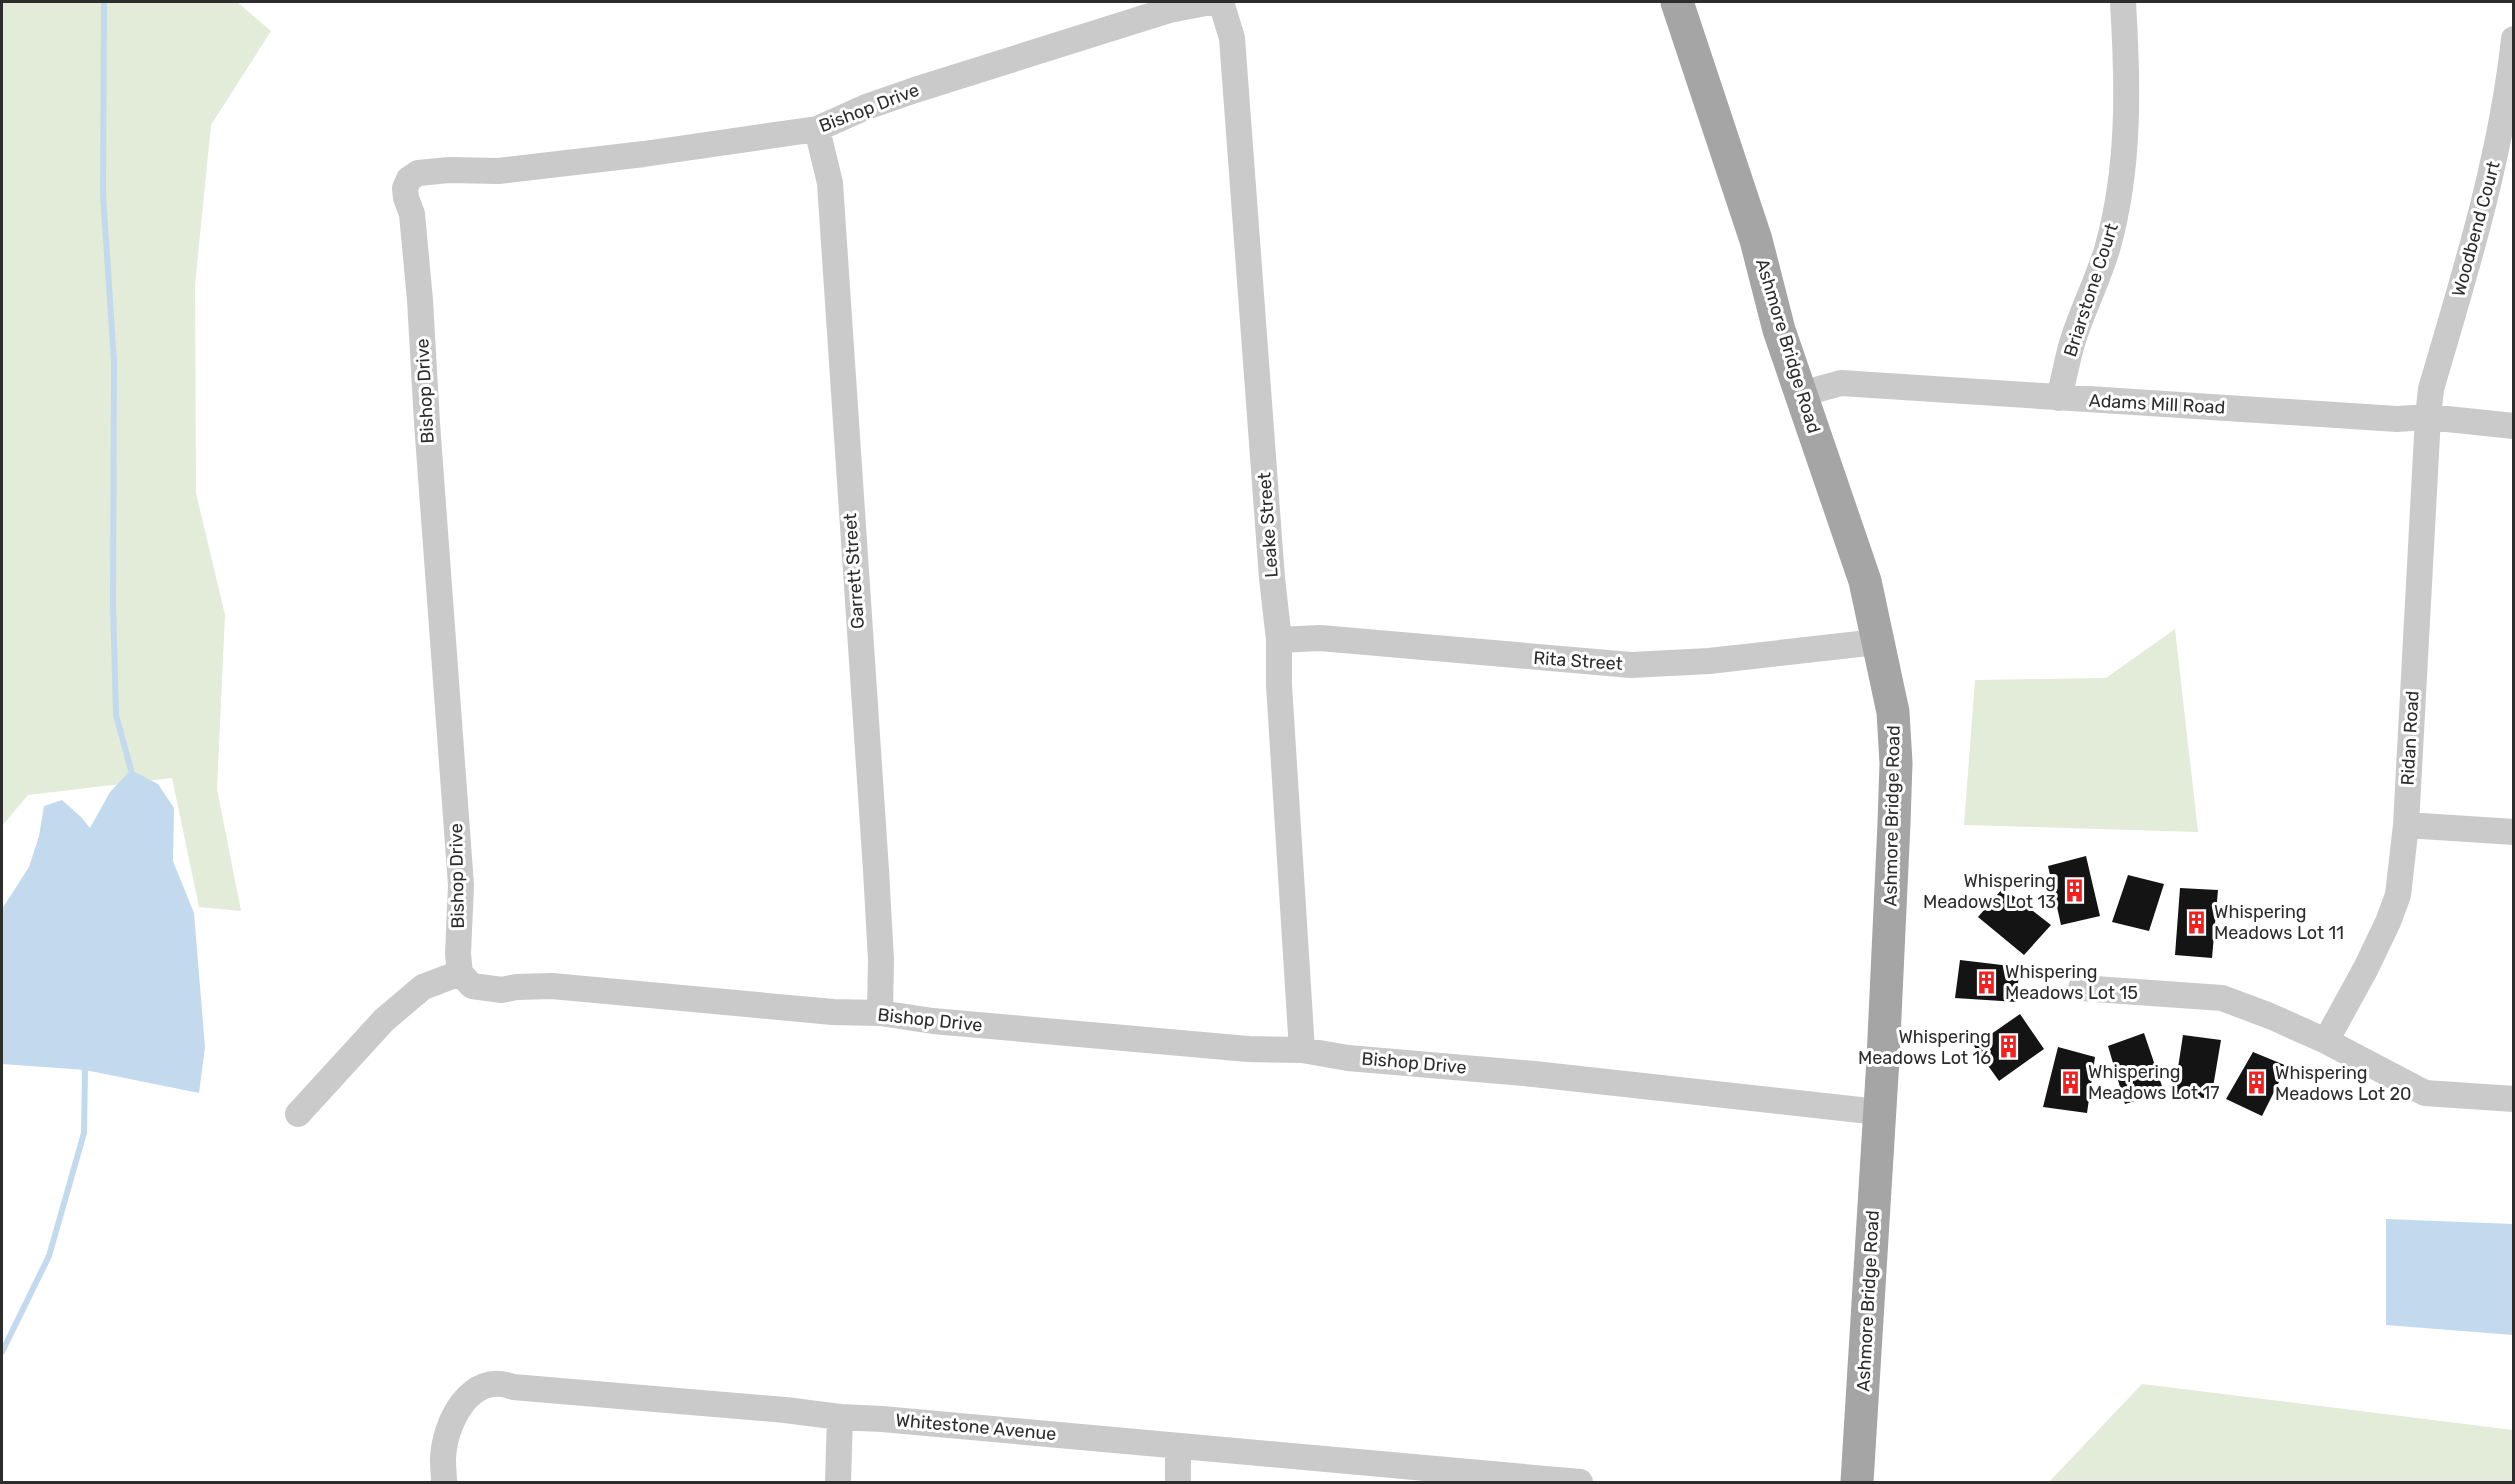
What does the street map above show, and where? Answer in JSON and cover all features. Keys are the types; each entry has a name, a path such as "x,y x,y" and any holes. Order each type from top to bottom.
{"main road":[{"name":"Ashmore Bridge Road","path":"1677,2 1756,240 1779,330 1865,581 1876,642 1893,712 1896,763 1883,1059 1857,1482"}],"street":[{"name":"Bishop Drive","path":"1211,2 1169,10 915,90 866,107 817,129 644,154 498,171 449,170 418,173 409,179 405,188 412,214 420,300 461,885 458,954 460,973 472,986 492,990 552,986 833,1012 880,1013 933,1021 1248,1049 1302,1050 1348,1058 1534,1074 1878,1112"},
{"name":"Leake Street","path":"1221,2 1232,38 1272,578 1279,640 1280,696 1302,1050"},
{"name":"Briarstone Court","path":"2059,398 2072,341 2108,248 2119,199 2125,149 2127,82 2123,2"},
{"name":"Woodbend Court","path":"2427,417 2431,389 2484,207 2500,136 2514,39"},
{"name":"Garrett Street","path":"817,129 830,183 881,960 880,1013"},
{"name":"Adams Mill Road","path":"1801,394 1841,383 2397,419 2427,417 2514,426"},
{"name":"Ridan Road","path":"2326,1041 2366,968 2398,895 2406,825 2427,417"},
{"name":"Rita Street","path":"1279,640 1320,638 1631,665 1709,661 1876,642"},
{"path":"2406,825 2514,832"},
{"path":"298,1114 384,1020 423,987 460,973"},
{"path":"2081,988 2222,998 2326,1041 2425,1093 2514,1099"},
{"name":"Whitestone Avenue","path":"444,1482 443,1458 446,1437 456,1412 468,1396 484,1386 494,1384 1178,1448 1228,1450 1515,1479 1580,1482"},
{"path":"838,1482 840,1417"},
{"path":"1178,1448 1178,1482"}],"green space":[{"path":"2,2 237,2 271,31 211,125 195,285 196,493 225,615 217,789 241,911 199,907 172,778 28,795 2,826"},
{"path":"2175,629 2198,832 1964,825 1975,680 2106,678"},
{"path":"2142,1384 2513,1430 2513,1482 2049,1482"}],"water":[{"path":"131,770 158,784 174,808 173,861 194,913 205,1047 199,1093 85,1070 2,1064 2,909 29,867 39,836 44,806 62,800 90,828 110,792"},
{"path":"2386,1219 2513,1224 2513,1335 2386,1325"}],"building":[{"name":"Whispering Meadows Lot 13","path":"2086,856 2100,916 2061,925 2048,866"},
{"path":"2128,875 2164,884 2149,931 2112,922"},
{"path":"2003,888 2051,925 2024,955 1978,917"},
{"name":"Whispering Meadows Lot 11","path":"2180,888 2218,890 2212,958 2175,955"},
{"name":"Whispering Meadows Lot 15","path":"1960,960 2019,967 2017,1002 1955,998"},
{"name":"Whispering Meadows Lot 16","path":"2020,1014 2044,1049 1999,1081 1974,1046"},
{"path":"2144,1033 2164,1092 2125,1104 2108,1046"},
{"path":"2183,1035 2221,1040 2211,1099 2174,1094"},
{"name":"Whispering Meadows Lot 17","path":"2058,1047 2095,1057 2087,1113 2043,1107"},
{"name":"Whispering Meadows Lot 20","path":"2253,1052 2287,1066 2262,1116 2226,1099"}],"waterway":[{"path":"104,2 103,194 114,362 113,603 116,715 131,770"},
{"path":"2,1352 49,1256 84,1133 85,1070"}],"place":[{"name":"Whispering Meadows Lot 13","path":"2074,891"},
{"name":"Whispering Meadows Lot 11","path":"2196,922"},
{"name":"Whispering Meadows Lot 15","path":"1987,982"},
{"name":"Whispering Meadows Lot 16","path":"2009,1047"},
{"name":"Whispering Meadows Lot 17","path":"2070,1082"},
{"name":"Whispering Meadows Lot 20","path":"2257,1083"}]}
